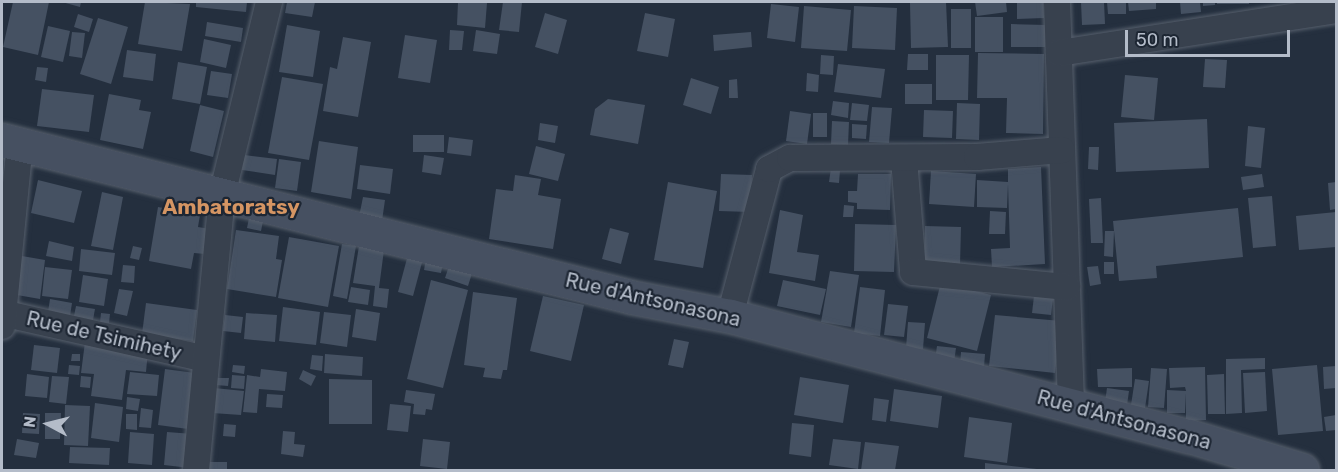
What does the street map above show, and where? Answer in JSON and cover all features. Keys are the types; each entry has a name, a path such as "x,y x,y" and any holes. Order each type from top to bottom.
{"street":[{"path":"196,471 222,195 269,2"},
{"path":"1057,2 1071,407"},
{"path":"1059,53 1332,7"},
{"path":"2,317 11,142"},
{"name":"Rue d'Antsonasona","path":"11,142 621,294 730,316 1189,436 1302,471"},
{"path":"730,316 768,169 790,158 904,159 1062,150"},
{"path":"904,159 913,272 1067,287"},
{"name":"Rue de Tsimihety","path":"2,317 206,359"}],"building":[{"path":"13,2 49,2 38,55 3,47"},
{"path":"62,2 81,2 80,7"},
{"path":"145,2 190,4 182,51 138,44"},
{"path":"196,2 247,2 246,12 196,7"},
{"path":"287,2 315,2 312,17 285,13"},
{"path":"458,2 487,3 485,28 457,25"},
{"path":"503,2 522,2 519,32 499,30"},
{"path":"946,2 948,47 911,48 910,3"},
{"path":"975,2 1006,2 1007,12 977,16"},
{"path":"1017,2 1043,2 1044,18 1017,19"},
{"path":"1081,2 1104,2 1105,24 1082,25"},
{"path":"1107,2 1126,2 1126,14 1108,14"},
{"path":"1128,2 1156,2 1156,9 1129,11"},
{"path":"1180,2 1200,2 1201,12 1181,14"},
{"path":"1203,2 1215,2 1215,5 1203,6"},
{"path":"1217,2 1249,2 1249,4 1217,4"},
{"path":"771,4 799,7 795,42 767,38"},
{"path":"804,6 851,10 847,51 801,48"},
{"path":"854,6 897,8 895,50 852,48"},
{"path":"951,9 971,9 971,48 951,48"},
{"path":"545,13 567,20 558,54 535,47"},
{"path":"645,13 675,19 668,57 637,51"},
{"path":"78,14 93,19 89,32 74,27"},
{"path":"975,17 1003,17 1003,52 975,52"},
{"path":"98,18 128,27 111,84 80,74"},
{"path":"207,22 243,28 241,42 205,36"},
{"path":"1011,24 1046,25 1045,47 1011,47"},
{"path":"287,25 320,31 313,77 279,72"},
{"path":"48,26 70,31 63,62 41,57"},
{"path":"450,30 464,31 462,50 449,50"},
{"path":"476,30 500,34 497,54 473,51"},
{"path":"72,32 85,33 82,58 69,56"},
{"path":"751,32 752,47 714,51 713,35"},
{"path":"405,35 437,40 430,83 398,78"},
{"path":"343,37 371,42 358,117 323,111 330,67 337,69"},
{"path":"204,39 231,45 226,68 200,62"},
{"path":"127,50 156,54 153,81 123,77"},
{"path":"978,53 1044,54 1043,134 1006,133 1007,98 977,98"},
{"path":"908,54 928,54 928,70 907,70"},
{"path":"821,55 834,56 833,75 820,74"},
{"path":"936,55 969,55 968,100 936,100"},
{"path":"1205,59 1227,60 1225,88 1203,87"},
{"path":"178,62 207,67 200,104 172,99"},
{"path":"838,64 885,69 881,98 834,92"},
{"path":"37,67 48,68 46,82 35,80"},
{"path":"211,71 232,74 228,98 207,95"},
{"path":"807,73 819,75 818,92 806,91"},
{"path":"1125,75 1158,78 1154,120 1121,117"},
{"path":"282,77 323,84 309,160 268,153"},
{"path":"691,78 719,87 711,114 683,105"},
{"path":"737,79 738,98 729,98 729,80"},
{"path":"905,84 932,84 932,104 905,104"},
{"path":"42,89 94,95 89,132 37,126"},
{"path":"109,94 141,100 139,110 151,112 143,149 100,140"},
{"path":"608,99 645,105 638,144 590,135 595,109"},
{"path":"833,101 849,103 848,118 831,115"},
{"path":"852,103 869,105 867,121 850,120"},
{"path":"957,103 980,104 979,140 956,139"},
{"path":"200,105 224,111 213,157 190,151"},
{"path":"872,107 892,108 889,143 869,142"},
{"path":"924,110 953,111 952,138 923,137"},
{"path":"790,111 811,114 807,144 786,141"},
{"path":"813,113 827,113 827,137 813,137"},
{"path":"1207,119 1209,168 1116,172 1114,123"},
{"path":"832,121 849,122 848,145 831,144"},
{"path":"540,123 558,126 555,143 538,140"},
{"path":"852,124 867,125 866,139 852,138"},
{"path":"1248,126 1265,128 1261,168 1245,166"},
{"path":"413,135 444,135 444,152 413,152"},
{"path":"449,137 473,140 471,156 447,153"},
{"path":"319,141 358,147 351,199 311,192"},
{"path":"536,146 565,154 558,181 529,174"},
{"path":"1089,147 1099,147 1098,170 1088,169"},
{"path":"244,155 277,159 275,175 242,170"},
{"path":"424,155 444,158 441,175 422,172"},
{"path":"279,159 301,162 297,191 275,188"},
{"path":"360,165 393,169 390,194 357,189"},
{"path":"1041,167 1045,264 992,267 991,249 1010,248 1008,184 1007,208 977,207 977,180 1008,182 1008,169"},
{"path":"831,168 840,170 839,183 829,182"},
{"path":"931,171 976,174 974,207 929,204"},
{"path":"721,174 752,175 750,212 719,211"},
{"path":"858,174 891,174 890,210 857,209 857,203 848,202 848,191 857,191"},
{"path":"1262,174 1264,187 1243,190 1241,177"},
{"path":"515,175 541,179 538,195 561,199 553,249 489,239 496,189 513,191"},
{"path":"38,180 82,191 74,223 31,213"},
{"path":"668,182 717,191 703,268 654,260"},
{"path":"1336,182 1336,209 1330,210 1328,183"},
{"path":"102,192 123,197 113,250 91,246"},
{"path":"1272,196 1276,246 1253,248 1248,198"},
{"path":"363,197 385,200 382,221 359,217"},
{"path":"1101,198 1103,243 1091,243 1089,199"},
{"path":"844,205 854,206 853,217 843,217"},
{"path":"158,207 200,215 198,227 210,229 205,254 194,253 191,269 149,261"},
{"path":"1238,208 1243,257 1156,266 1157,278 1119,281 1113,221"},
{"path":"780,210 803,215 797,252 819,255 815,281 769,273"},
{"path":"990,211 1006,212 1005,234 989,234"},
{"path":"1336,212 1336,247 1299,250 1296,216"},
{"path":"249,218 263,221 261,231 247,228"},
{"path":"855,224 896,225 894,272 854,271"},
{"path":"925,226 961,227 960,265 924,264"},
{"path":"610,228 629,233 621,264 602,259"},
{"path":"236,230 279,236 276,259 282,260 276,297 227,289"},
{"path":"1105,231 1114,231 1113,257 1104,256"},
{"path":"289,237 339,246 328,307 278,298"},
{"path":"49,241 74,247 72,261 46,256"},
{"path":"342,244 356,246 347,299 333,296"},
{"path":"133,246 142,248 139,260 130,258"},
{"path":"359,246 384,250 379,288 389,289 387,308 373,306 375,286 353,283"},
{"path":"81,249 115,253 112,275 79,271"},
{"path":"409,251 424,255 413,296 398,292"},
{"path":"427,253 444,257 441,273 424,270"},
{"path":"22,256 45,260 40,299 17,295"},
{"path":"452,257 475,264 468,286 445,278"},
{"path":"1104,262 1114,262 1114,274 1104,274"},
{"path":"123,265 135,266 134,283 121,282"},
{"path":"1098,266 1101,284 1090,286 1087,267"},
{"path":"45,267 72,270 68,299 42,296"},
{"path":"830,271 859,275 851,327 821,322"},
{"path":"83,275 108,279 104,306 79,302"},
{"path":"431,280 468,290 443,388 407,379"},
{"path":"783,280 826,289 820,315 777,306"},
{"path":"941,282 991,295 977,351 927,338"},
{"path":"351,287 370,290 368,305 348,302"},
{"path":"860,287 885,290 880,336 854,333"},
{"path":"119,289 133,291 127,316 114,313"},
{"path":"473,292 517,298 507,370 503,370 501,379 483,377 485,368 464,365"},
{"path":"543,296 584,305 571,361 530,351"},
{"path":"1034,296 1053,298 1051,315 1032,313"},
{"path":"50,299 72,303 70,316 48,312"},
{"path":"146,303 197,310 193,341 142,334"},
{"path":"888,304 908,306 904,337 884,335"},
{"path":"76,306 95,309 93,320 74,316"},
{"path":"283,307 320,312 316,345 279,341"},
{"path":"356,309 380,313 376,341 352,337"},
{"path":"324,312 351,315 347,347 320,343"},
{"path":"101,313 110,314 109,323 100,322"},
{"path":"246,313 277,315 275,342 244,339"},
{"path":"225,315 243,317 241,333 223,331"},
{"path":"995,315 1061,321 1055,373 989,366"},
{"path":"908,322 925,323 923,349 906,348"},
{"path":"674,339 689,342 683,368 668,365"},
{"path":"85,342 148,351 146,372 126,370 122,400 91,396 94,374 81,373"},
{"path":"34,345 60,348 57,373 31,370"},
{"path":"937,346 956,348 954,362 935,360"},
{"path":"961,352 985,354 984,367 960,365"},
{"path":"72,354 80,354 80,361 71,361"},
{"path":"325,354 363,357 362,376 324,373"},
{"path":"312,355 323,356 322,371 310,369"},
{"path":"1265,358 1265,369 1241,370 1242,413 1226,414 1226,359"},
{"path":"69,365 80,366 79,375 68,374"},
{"path":"233,365 245,366 244,374 232,372"},
{"path":"1317,365 1323,431 1278,435 1272,369"},
{"path":"1336,366 1336,388 1324,389 1323,367"},
{"path":"1205,367 1206,420 1186,421 1186,393 1185,413 1167,413 1167,390 1186,391 1185,387 1170,388 1169,368"},
{"path":"1132,368 1132,387 1098,387 1097,369"},
{"path":"1151,368 1167,369 1164,408 1148,407"},
{"path":"165,369 195,373 188,429 158,425"},
{"path":"261,369 287,372 285,391 259,389 257,413 243,412 247,375 260,377"},
{"path":"303,370 316,376 311,386 299,379"},
{"path":"130,372 159,375 157,396 127,394"},
{"path":"1265,372 1267,411 1245,413 1243,373"},
{"path":"27,374 49,377 47,398 25,396"},
{"path":"1224,374 1225,414 1208,414 1207,375"},
{"path":"232,375 245,376 244,389 231,388"},
{"path":"52,376 69,377 66,404 49,402"},
{"path":"81,376 91,377 90,388 80,387"},
{"path":"800,377 849,385 843,423 794,415"},
{"path":"217,378 229,378 228,386 216,385"},
{"path":"329,379 372,380 372,424 329,424"},
{"path":"1135,379 1149,381 1145,408 1131,405"},
{"path":"214,388 244,391 241,415 212,413"},
{"path":"1107,388 1129,391 1127,405 1105,402"},
{"path":"894,389 942,396 938,428 890,421"},
{"path":"406,390 435,394 432,410 426,409 425,415 413,414 414,404 404,402"},
{"path":"267,394 283,395 282,408 266,407"},
{"path":"127,397 140,399 138,411 126,409"},
{"path":"874,398 889,400 886,422 872,420"},
{"path":"95,403 123,407 119,442 91,438"},
{"path":"390,404 411,406 408,432 387,430"},
{"path":"65,405 90,406 88,446 64,445"},
{"path":"141,408 153,410 151,428 139,427"},
{"path":"23,413 40,414 39,434 22,433"},
{"path":"45,413 61,413 60,439 45,439"},
{"path":"126,414 137,414 137,430 126,429"},
{"path":"1336,415 1336,430 1326,431 1324,417"},
{"path":"969,417 1012,423 1007,463 964,457"},
{"path":"792,423 814,425 811,457 789,454"},
{"path":"224,424 236,425 235,437 223,436"},
{"path":"283,431 295,432 294,444 305,445 303,457 281,454"},
{"path":"130,432 154,434 152,465 128,463"},
{"path":"167,432 193,434 190,468 164,465"},
{"path":"17,439 39,443 36,458 14,455"},
{"path":"423,439 450,442 447,469 420,466"},
{"path":"833,439 861,442 858,469 829,465"},
{"path":"865,442 899,446 895,470 861,470"},
{"path":"70,447 110,448 109,465 69,463"},
{"path":"203,462 227,462 227,470 203,470"},
{"path":"985,463 1037,469 985,470"}],"district":[{"name":"Ambatoratsy","path":"231,207"}]}
